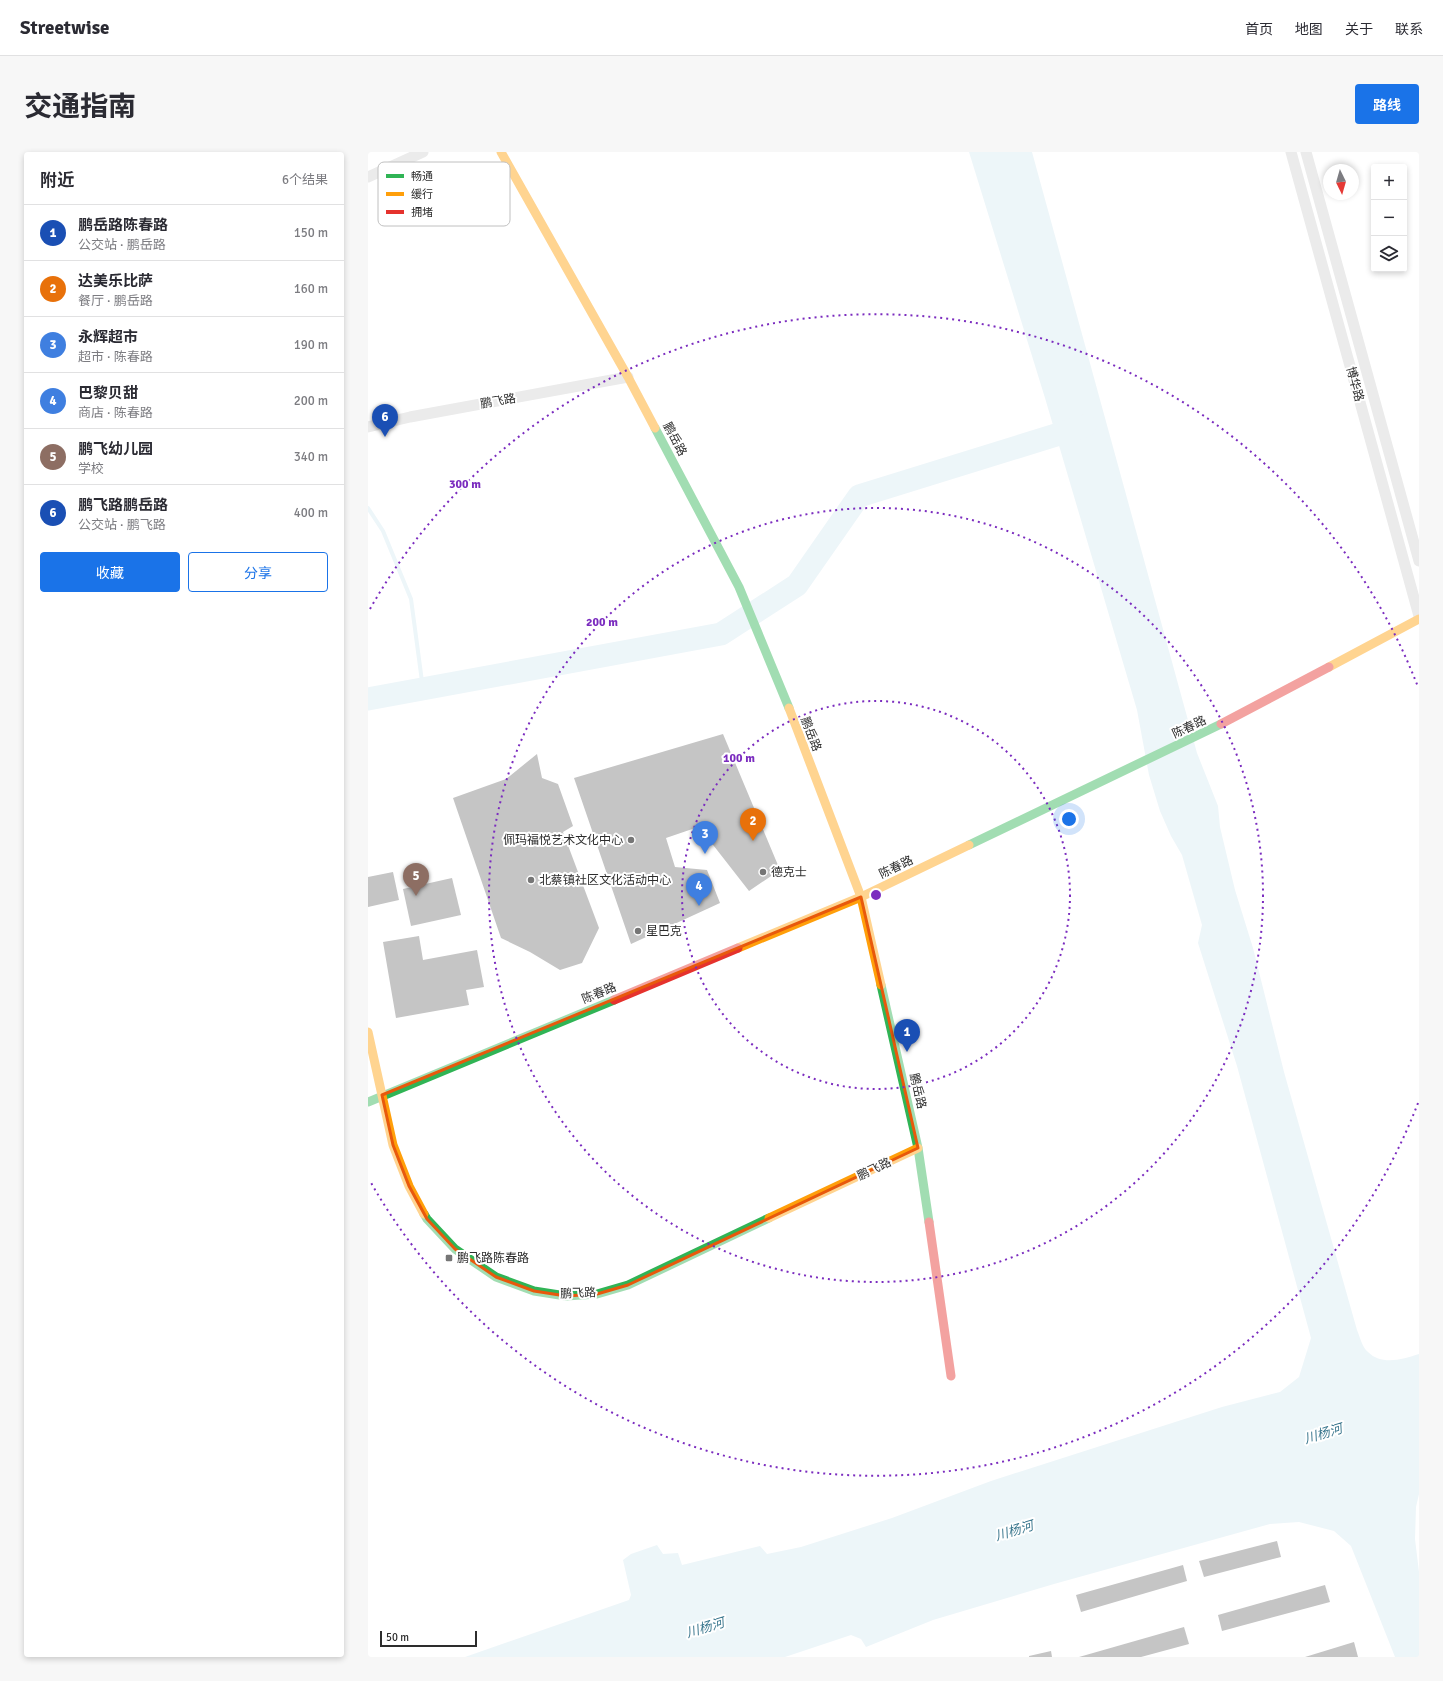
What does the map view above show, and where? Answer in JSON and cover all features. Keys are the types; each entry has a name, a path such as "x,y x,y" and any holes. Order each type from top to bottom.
{"street":[{"path":"401,162 423,152"},
{"name":"鹏岳路","path":"501,152 507,162"},
{"name":"博华路","path":"1291,152 1419,617"},
{"name":"博华路","path":"1306,152 1419,561"},
{"name":"鹏岳路","path":"510,168 628,377 739,587 771,664 861,897 918,1148 951,1376"},
{"path":"368,177 378,172"},
{"name":"鹏飞路","path":"368,427 410,417 628,377"},
{"name":"陈春路","path":"368,1102 861,897 1208,731 1419,617"},
{"name":"鹏飞路","path":"368,1032 393,1145 409,1186 428,1219 455,1249 496,1277 534,1291 566,1296 597,1294 628,1285 918,1148"}],"highlighted area":[{"path":"861,897 918,1148 628,1285 597,1294 566,1296 534,1291 496,1277 455,1249 427,1219 409,1186 393,1145 382,1095"}],"water":[{"name":"川杨河","path":"969,152 1032,152 1197,753 1218,806 1220,827 1235,890 1253,948 1284,1072 1357,1330 1366,1350 1380,1359 1393,1360 1419,1354 1419,1494 1416,1507 1415,1539 1419,1572 1419,1657 1395,1657 1351,1546 1334,1531 1299,1522 1270,1524 1054,1584 933,1620 866,1647 861,1639 851,1635 785,1657 465,1657 629,1600 631,1595 623,1560 631,1554 657,1545 663,1554 678,1553 682,1565 760,1546 767,1554 801,1547 892,1518 991,1481 1222,1407 1280,1392 1299,1377 1311,1338 1237,1066 1198,943 1202,925 1182,855 1171,836 1160,811 1149,775 1137,710 1045,398"}],"building":[{"name":"佩玛福悦艺术文化中心","path":"723,734 780,870 749,891 710,841 704,825 666,838 675,867 707,870 720,903 631,944 574,778"},
{"name":"北蔡镇社区文化活动中心","path":"537,754 542,778 558,784 573,826 563,832 599,928 582,963 560,970 530,952 501,938 453,798 506,779"},
{"path":"393,872 399,900 368,907 368,877"},
{"path":"452,878 461,915 411,926 403,889"},
{"path":"419,936 423,960 477,950 484,987 466,990 469,1005 396,1018 383,942"},
{"path":"1277,1541 1281,1557 1204,1577 1199,1561"},
{"path":"1183,1565 1187,1581 1081,1612 1076,1595"},
{"path":"1325,1585 1330,1602 1222,1631 1218,1615"},
{"path":"1184,1627 1189,1644 1141,1657 1079,1657"},
{"path":"1354,1642 1358,1657 1305,1657"},
{"path":"1051,1651 1052,1657 1029,1657 1029,1656"}],"waterway":[{"path":"368,699 721,634 797,585 859,496 1085,426"},
{"path":"368,508 383,531 411,599 423,689"}],"traffic: fast":[{"path":"655,428 739,587 789,708"},
{"path":"969,845 1221,724"},
{"path":"881,985 918,1148 929,1222"},
{"path":"368,1102 614,1000"},
{"path":"424,1214 455,1249 496,1277 534,1291 566,1296 597,1294 628,1285 769,1218"}],"traffic: slow":[{"path":"501,152 507,162"},
{"path":"510,168 628,377 655,428"},
{"path":"1329,667 1419,619"},
{"path":"789,708 861,897 881,985"},
{"path":"738,948 861,897 969,845"},
{"path":"368,1032 393,1145 409,1186 424,1214"},
{"path":"769,1218 918,1148"}],"traffic: jam":[{"path":"1221,724 1329,667"},
{"path":"614,1000 738,948"},
{"path":"929,1222 951,1376"}],"place":[{"name":"鹏飞路鹏岳路","path":"385,437"},
{"name":"佩玛福悦艺术文化中心","path":"631,840"},
{"name":"达美乐比萨","path":"753,841"},
{"name":"永辉超市","path":"705,854"},
{"name":"德克士","path":"763,872"},
{"name":"北蔡镇社区文化活动中心","path":"531,880"},
{"name":"鹏飞幼儿园","path":"416,896"},
{"name":"巴黎贝甜","path":"699,906"},
{"name":"星巴克","path":"638,931"},
{"name":"鹏岳路陈春路","path":"907,1052"},
{"name":"鹏飞路陈春路","path":"449,1258"}]}
